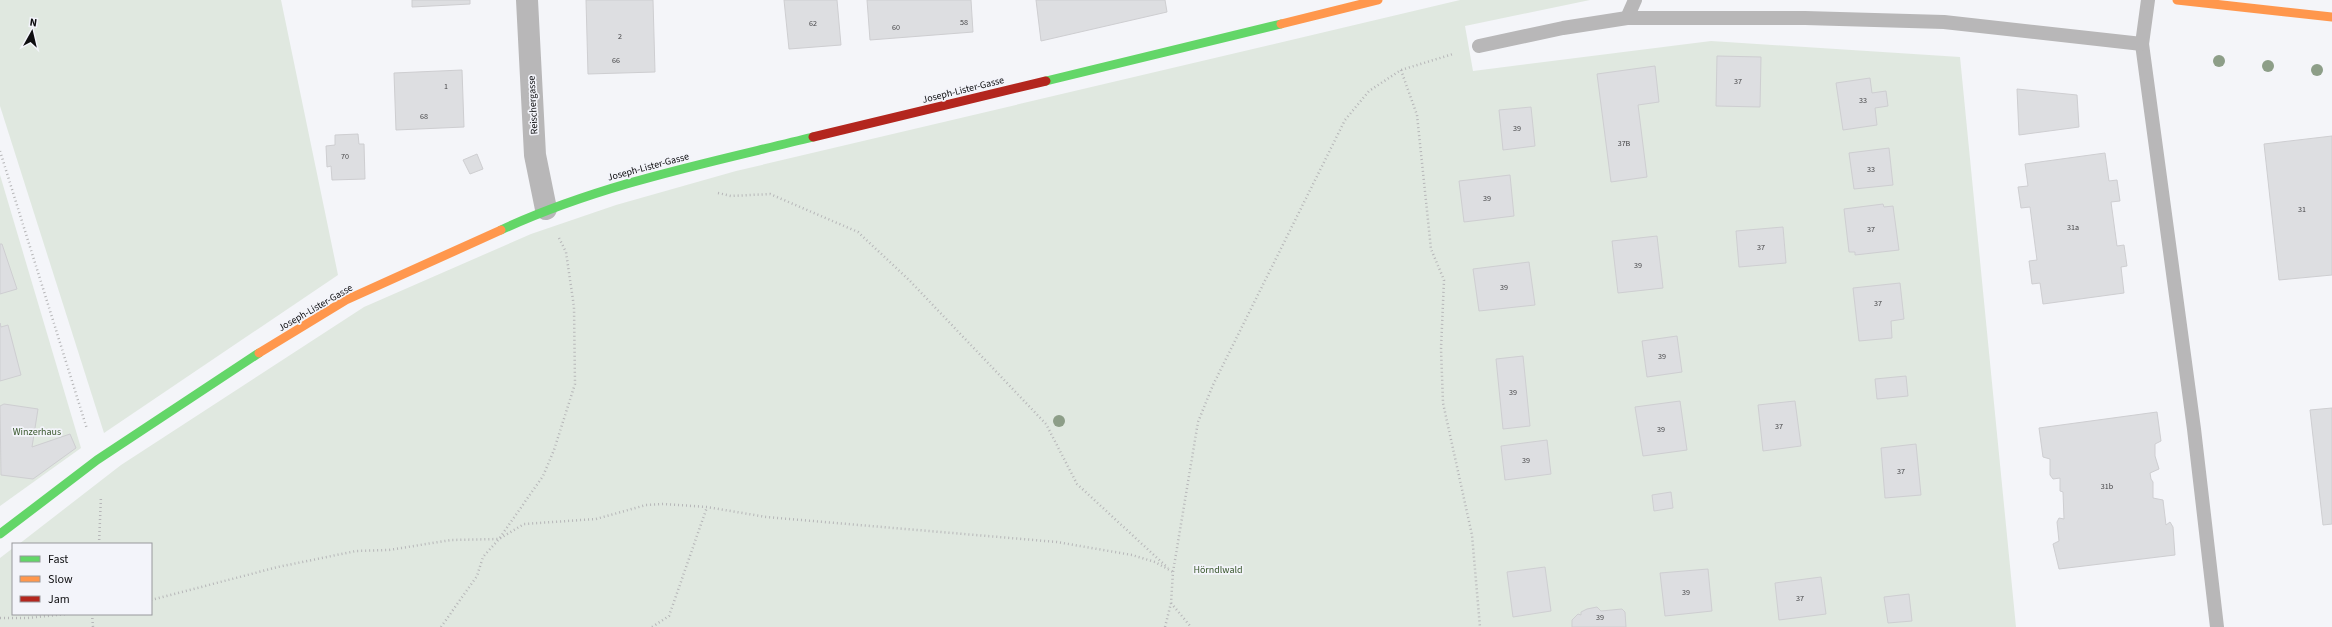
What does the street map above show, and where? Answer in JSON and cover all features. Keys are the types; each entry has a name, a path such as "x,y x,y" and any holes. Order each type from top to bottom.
{"street":[{"name":"Reischergasse","path":"527,0 535,156 546,209"},
{"name":"Joseph-Lister-Gasse","path":"0,534 97,460 223,375 346,300 546,209 603,190 690,167 1378,0"},
{"path":"2177,0 2332,17"}],"lane":[{"path":"1627,18 1635,0"},
{"path":"2148,0 2142,44 2192,413 2217,627"},
{"path":"1479,46 1563,28 1627,18 1805,18 1944,22 2142,44"}],"path":[{"path":"1166,627 1171,603 1173,572 1198,422 1213,385 1345,120 1370,91 1400,70 1479,46"},
{"path":"1400,70 1418,115 1431,249 1444,280 1441,349 1443,403 1472,535 1480,627"},
{"path":"0,151 97,460 101,494 99,543"},
{"path":"690,167 699,187 731,196 770,194 858,232 910,281 1046,424 1078,484 1173,572"},
{"path":"441,627 477,576 483,557 499,539 543,476 554,450 575,384 574,307 566,252 546,209"},
{"path":"152,600 278,568 356,551 389,550 451,540 499,539 524,524 596,519 646,504 707,507 766,517 1057,542 1132,555 1155,562 1173,572"},
{"path":"652,627 669,616 707,507"},
{"path":"1171,603 1191,627"},
{"path":"0,618 27,618 57,615"},
{"path":"92,615 93,627"}],"green space":[{"path":"0,0 281,0 338,275 104,433 0,106"},
{"name":"Hörndlwald","path":"1460,0 1590,0 1465,26 1473,71 1711,41 1960,57 2016,627 0,627 0,558 12,549 12,615 152,615 152,543 20,543 121,465 364,307 531,234 616,205 736,171"},
{"name":"Winzerhaus","path":"0,175 81,448 0,506"}],"building":[{"path":"412,0 470,0 470,4 412,7"},
{"path":"586,0 653,0 655,72 588,74"},
{"path":"784,0 837,0 841,45 789,49"},
{"path":"867,0 971,0 973,32 870,40"},
{"path":"1036,0 1165,0 1167,12 1041,41"},
{"path":"1717,56 1761,57 1760,107 1716,106"},
{"path":"1655,66 1659,102 1638,105 1647,177 1611,182 1597,74"},
{"path":"462,70 464,127 396,130 394,73"},
{"path":"1870,78 1872,93 1886,91 1888,106 1875,108 1877,125 1843,130 1836,83"},
{"path":"2017,89 2077,95 2079,127 2019,135"},
{"path":"1531,107 1535,146 1503,150 1499,110"},
{"path":"358,134 359,144 364,144 365,179 332,180 331,166 327,167 326,146 335,145 335,135"},
{"path":"2332,136 2332,275 2279,280 2264,144"},
{"path":"1889,148 1893,185 1854,189 1849,153"},
{"path":"2105,153 2109,181 2117,180 2120,201 2111,202 2117,246 2124,245 2127,266 2121,267 2124,293 2043,304 2040,283 2032,284 2029,261 2037,260 2030,207 2021,208 2018,187 2028,186 2025,164"},
{"path":"477,154 483,169 470,174 463,160"},
{"path":"1510,175 1514,216 1464,222 1459,181"},
{"path":"1883,204 1884,207 1893,206 1899,250 1855,255 1855,252 1849,252 1844,209"},
{"path":"1783,227 1786,263 1739,267 1736,231"},
{"path":"1657,236 1663,288 1618,293 1612,241"},
{"path":"0,244 2,244 17,289 0,294"},
{"path":"1529,262 1535,305 1479,311 1473,269"},
{"path":"1900,283 1904,319 1891,321 1892,338 1859,341 1853,288"},
{"path":"0,323 1,327 8,325 21,375 0,381"},
{"path":"1677,336 1682,372 1647,377 1642,341"},
{"path":"1523,356 1530,426 1503,429 1496,359"},
{"path":"1906,376 1908,396 1877,399 1875,379"},
{"path":"1680,401 1687,450 1643,456 1635,407"},
{"path":"1795,401 1801,446 1763,451 1758,405"},
{"path":"4,404 38,409 32,447 70,434 76,448 33,479 1,475 0,406"},
{"path":"2332,408 2332,524 2323,525 2310,410"},
{"path":"2157,412 2161,441 2155,444 2155,456 2159,469 2150,473 2153,482 2153,498 2163,500 2166,525 2170,522 2173,527 2175,555 2059,569 2053,544 2059,541 2057,522 2059,518 2064,519 2063,492 2060,491 2060,478 2053,479 2050,475 2050,459 2043,457 2039,428"},
{"path":"1547,440 1551,474 1505,480 1501,446"},
{"path":"1916,444 1921,495 1885,498 1881,448"},
{"path":"1671,492 1673,508 1654,511 1652,495"},
{"path":"1545,567 1551,611 1513,617 1507,572"},
{"path":"1708,569 1712,611 1665,616 1660,573"},
{"path":"1821,577 1826,614 1779,620 1775,583"},
{"path":"1909,594 1912,621 1888,623 1884,597"},
{"path":"1597,607 1601,611 1622,609 1625,612 1626,627 1572,627 1572,620 1578,614 1581,615 1581,612 1587,609"}],"traffic: fast":[{"path":"1046,81 1281,24"},
{"path":"501,230 539,214 616,187 813,137"},
{"path":"0,534 97,460 259,353"}],"traffic: slow":[{"path":"1281,24 1378,0"},
{"path":"2177,0 2332,17"},
{"path":"259,353 346,300 501,230"}],"traffic: jam":[{"path":"813,137 1046,81"}]}
